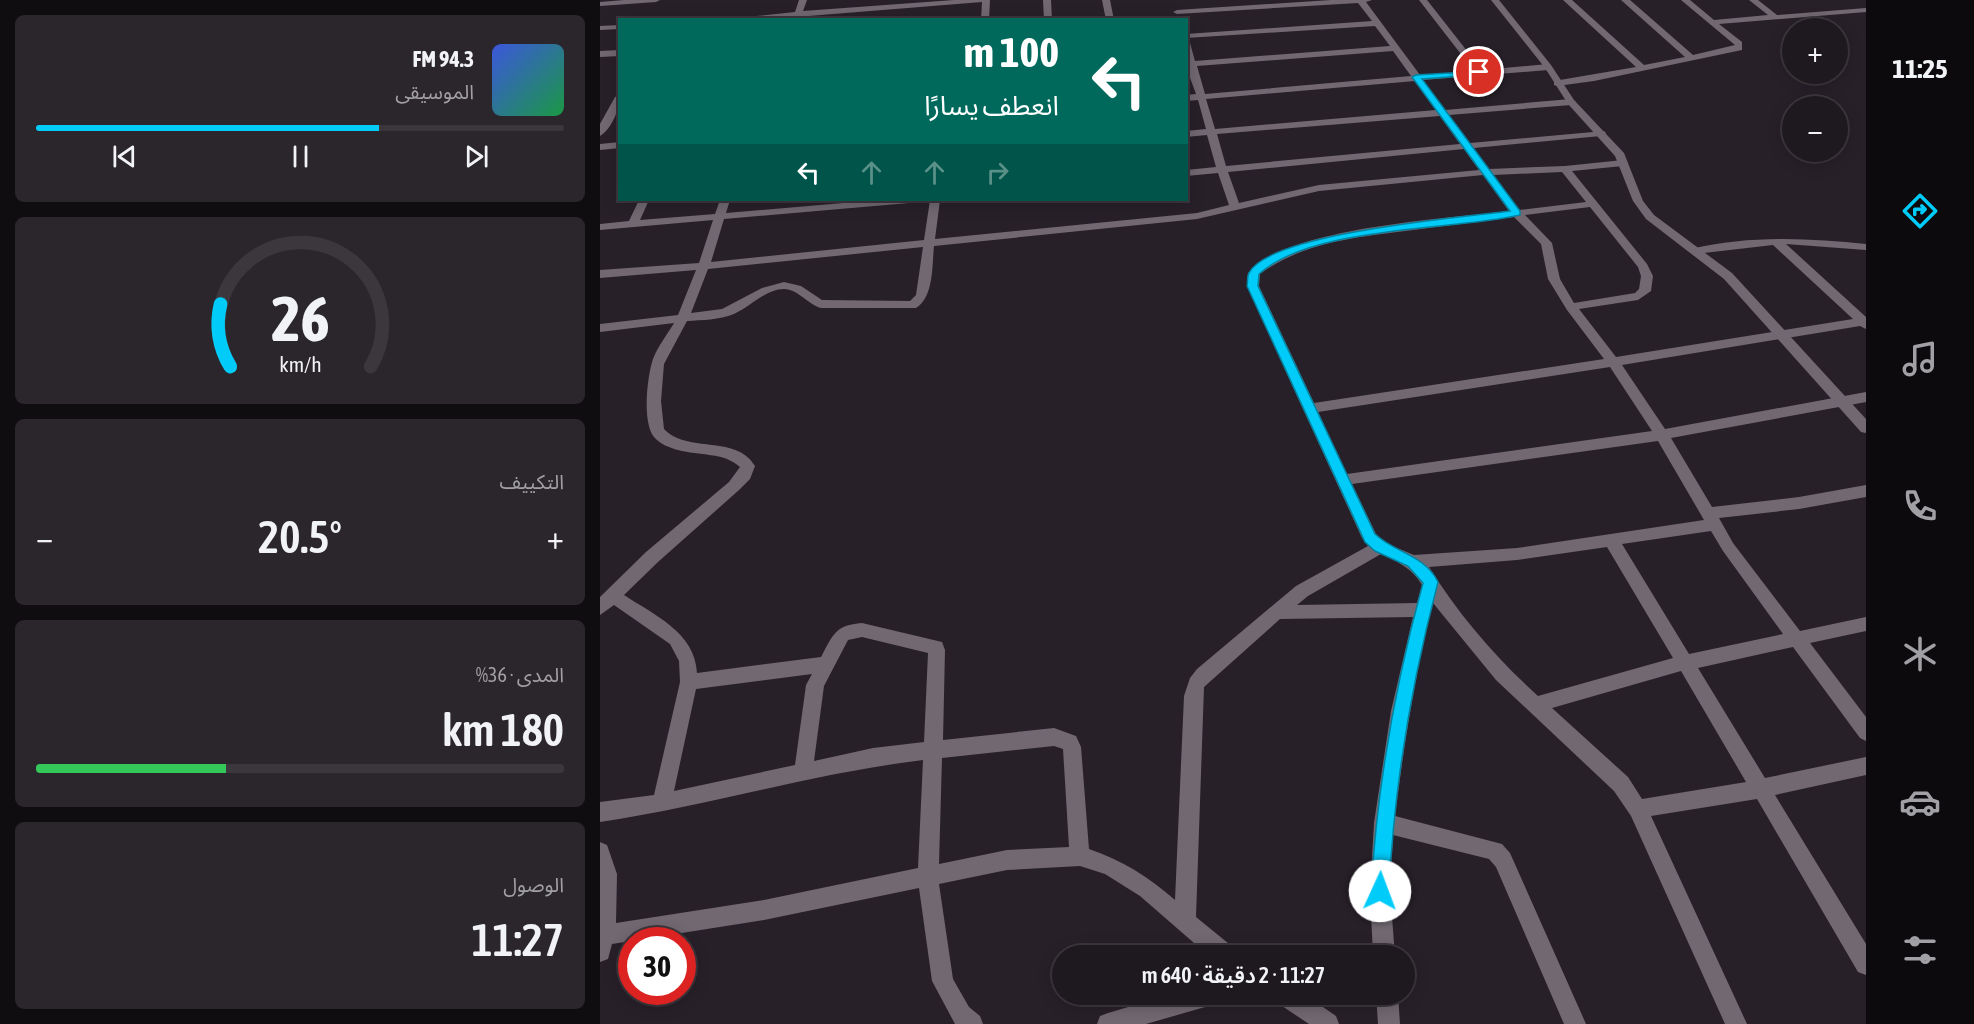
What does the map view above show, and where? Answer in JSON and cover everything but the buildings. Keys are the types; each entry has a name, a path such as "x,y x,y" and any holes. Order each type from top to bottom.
{"street":[{"path":"600,4 656,0"},
{"path":"798,14 802,0"},
{"path":"856,9 859,0"},
{"path":"747,18 798,14 825,16 856,9 920,2 985,0 985,18"},
{"path":"1047,0 1048,18"},
{"path":"1106,0 1110,18"},
{"path":"1361,0 1516,213 1546,243 1554,279 1571,307 1613,362 1662,435 1728,547 1866,732"},
{"path":"1305,12 1368,0"},
{"path":"1423,0 1479,72"},
{"path":"1495,0 1548,67 1571,102 1620,155 1629,182 1645,211 1655,222 1728,276 1866,428"},
{"path":"1566,0 1642,68"},
{"path":"1625,0 1692,58"},
{"path":"1557,83 1692,58 1740,46 1685,0"},
{"path":"1753,0 1775,17"},
{"path":"1177,12 1241,4 1377,23"},
{"path":"1830,6 1839,12"},
{"path":"1713,22 1866,10"},
{"path":"1188,36 1294,33 1305,12"},
{"path":"600,28 618,27"},
{"path":"1235,207 1222,170 1202,96 1190,64 1303,51 1394,48"},
{"path":"600,54 618,53"},
{"path":"1188,98 1548,67"},
{"path":"600,133 618,101"},
{"path":"1188,134 1571,102"},
{"path":"1188,173 1601,133"},
{"path":"600,147 618,145"},
{"path":"600,274 702,266 1197,216 1319,188 1486,172 1565,169 1623,163"},
{"path":"1565,169 1643,266 1647,276 1647,286 1638,296 1571,307"},
{"path":"633,224 644,201"},
{"path":"662,803 689,682 688,660 676,639 606,602 652,557 740,481 745,476 748,466 743,459 669,443 658,434 654,421 658,364 667,343 682,320 725,201"},
{"path":"600,227 898,201"},
{"path":"600,328 682,320 732,311 765,291 780,287 794,287 814,303 821,304 912,305 922,296 935,201"},
{"path":"1593,204 1346,236 1292,250 1268,261 1254,273 1252,286 1370,538 1380,547 1413,562 1431,582 1443,605 1502,674 1621,784 1638,809 1736,1024"},
{"path":"1695,251 1776,241 1806,241 1866,247"},
{"path":"1776,241 1865,323"},
{"path":"1309,409 1782,334 1865,323"},
{"path":"1342,480 1662,435 1866,397"},
{"path":"1413,562 1518,554 1866,491"},
{"path":"1611,538 1683,663 1866,964"},
{"path":"1185,920 1193,696 1196,684 1203,675 1302,591 1380,547"},
{"path":"1383,945 1380,891 1384,823 1400,711 1411,656 1431,582"},
{"path":"1276,612 1423,610"},
{"path":"1535,705 1683,663 1866,624"},
{"path":"803,771 815,685 842,635 855,629 936,647 938,650 928,878 943,981 961,1015 972,1024"},
{"path":"689,682 826,664"},
{"path":"600,813 662,803 873,757 1054,737 1070,742 1072,747 1080,856"},
{"path":"1638,809 1760,789 1866,766"},
{"path":"1384,823 1495,851 1503,860 1575,1024"},
{"path":"600,852 609,877 602,943 1007,860 1080,856 1110,866 1147,889 1213,945"},
{"path":"1108,1024 1174,1005"},
{"path":"1300,1005 1328,1024"},
{"path":"1388,1005 1389,1024"}],"route":[{"path":"1380,891 1384,823 1400,711 1411,656 1431,582 1413,562 1380,547 1370,538 1252,286 1254,273 1268,261 1292,250 1346,236 1516,213 1416,77 1479,72"}]}
